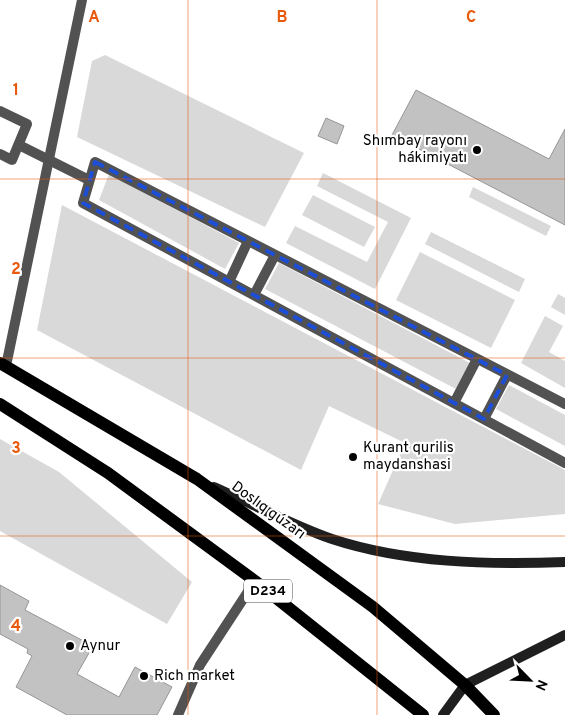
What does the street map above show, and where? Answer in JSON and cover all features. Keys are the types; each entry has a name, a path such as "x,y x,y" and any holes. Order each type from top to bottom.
{"main road":[{"name":"Doslıq gúzarı","path":"3,364 197,479 373,607 465,685 494,715"},
{"name":"D234","path":"0,404 108,473 254,580 424,715"},
{"path":"197,479 332,539 394,553 466,561 565,562"},
{"path":"443,715 465,685 565,635"}],"street":[{"path":"3,364 82,0"},
{"path":"0,112 27,124 12,160 0,154"},
{"path":"18,145 89,180"},
{"path":"565,404 94,162 83,203 565,463"},
{"path":"229,282 248,241"},
{"path":"254,295 275,255"},
{"path":"454,403 477,359"},
{"path":"484,419 508,374"},
{"path":"178,715 200,664 254,580"}],"highlighted area":[{"path":"95,162 507,375 484,419 83,203"}],"shaded area":[{"path":"105,55 304,153 265,227 77,137 92,61"},
{"path":"323,173 411,218 375,289 286,243 295,226 367,262 388,222 317,186"},
{"path":"109,174 239,243 225,269 99,200"},
{"path":"473,187 551,226 546,236 469,197"},
{"path":"313,195 375,227 364,247 302,215"},
{"path":"62,205 565,470 565,514 455,524 378,504 405,443 329,406 301,470 37,330"},
{"path":"431,232 525,279 519,292 425,244"},
{"path":"420,252 515,300 491,348 396,300"},
{"path":"279,263 470,363 456,389 265,289"},
{"path":"558,294 565,298 565,315 551,307"},
{"path":"545,316 563,326 549,352 565,361 565,388 521,363"},
{"path":"509,385 565,415 565,446 496,409"},
{"path":"0,439 59,472 192,582 167,624 0,531"}],"building":[{"name":"Shımbay rayonı hákimiyatı","path":"416,90 549,159 565,129 565,225 392,135"},
{"path":"326,118 344,126 337,144 318,136"},
{"path":"0,585 29,601 25,610 93,646 77,674 119,697 135,667 172,687 157,715 67,715 16,687 32,656 27,653 28,649 0,634"}],"place":[{"name":"Shımbay rayonı hákimiyatı","path":"477,150"},
{"name":"Kurant qurilis maydanshasi","path":"353,457"},
{"name":"Aynur","path":"70,646"},
{"name":"Rich market","path":"144,676"}]}
